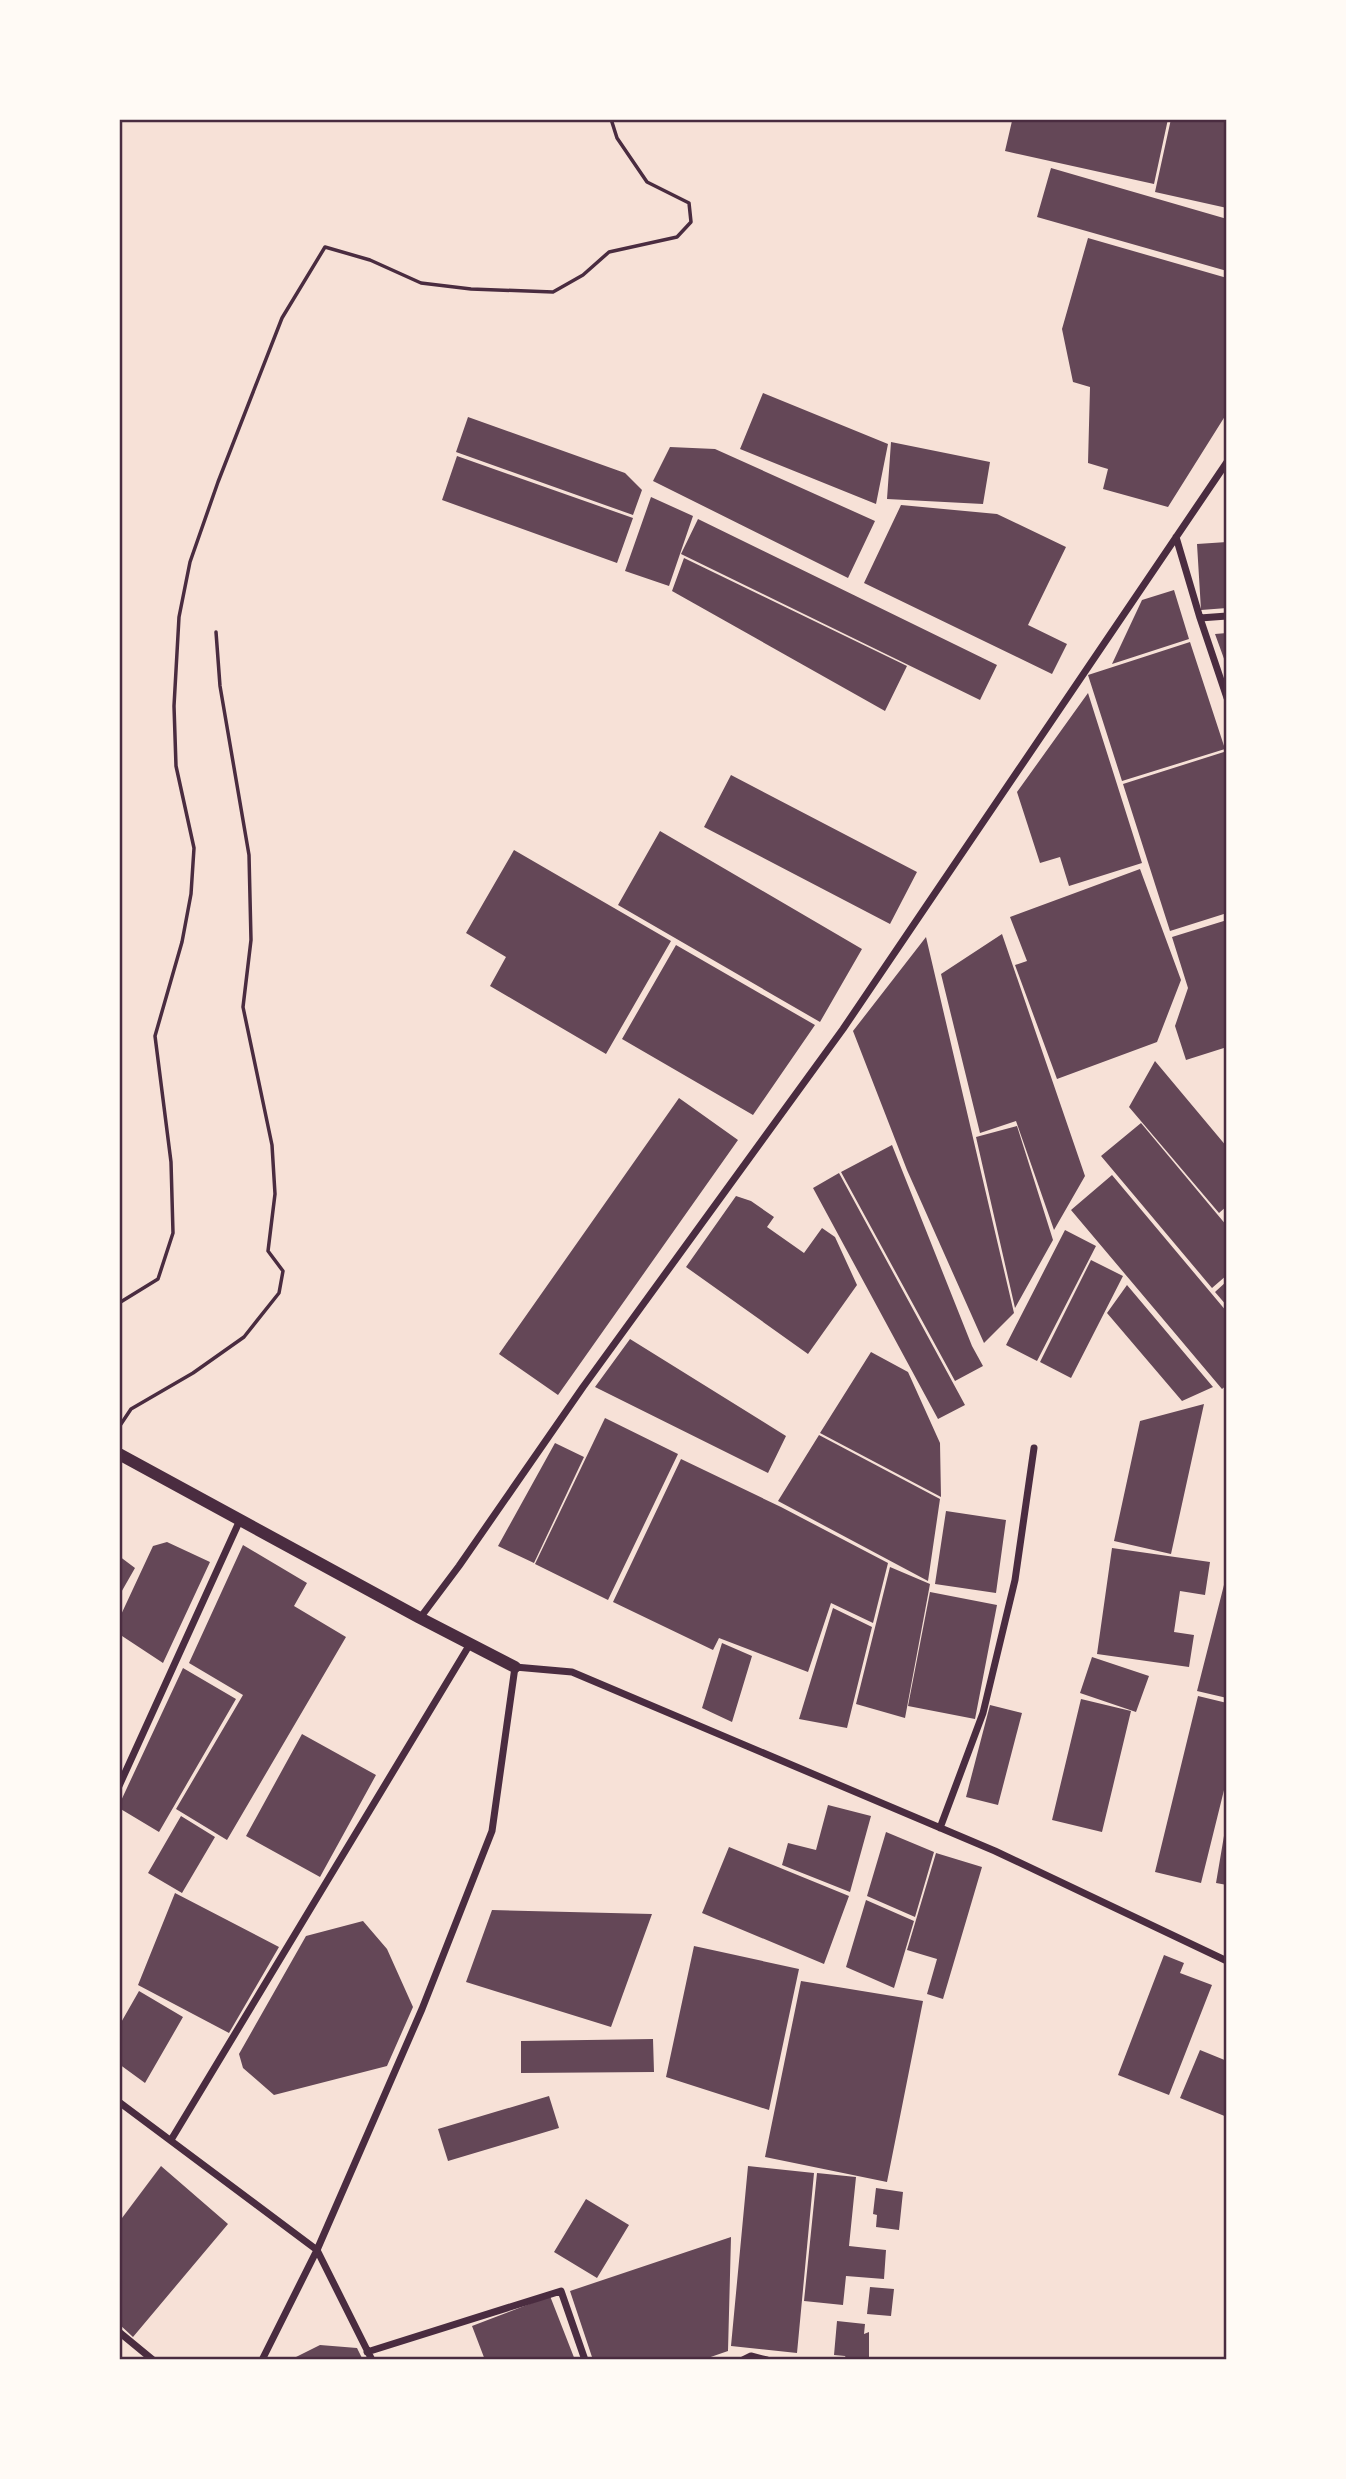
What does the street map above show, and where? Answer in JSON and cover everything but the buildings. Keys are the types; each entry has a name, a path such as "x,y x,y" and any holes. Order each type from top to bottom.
{"street":[{"path":"419,1618 459,1566 591,1376 844,1029 1226,464"},
{"path":"1176,537 1227,698"},
{"path":"1200,618 1227,616"},
{"path":"940,1828 986,1700 1015,1580 1034,1448"},
{"path":"119,1454 419,1618 515,1667 572,1672 995,1851 1227,1961"},
{"path":"119,1786 240,1520"},
{"path":"171,2140 470,1644"},
{"path":"262,2360 317,2250 422,2009 492,1831 515,1667"},
{"path":"119,2102 317,2250 372,2360"},
{"path":"367,2352 561,2291 585,2360"},
{"path":"119,2332 153,2360"},
{"path":"743,2360 751,2356 767,2360"}],"path":[{"path":"119,1303 158,1279 173,1233 171,1161 155,1036 182,942 191,894 194,848 176,766 174,706 179,617 190,562 282,318 326,247 370,260 421,283 471,289 553,292 583,275 609,252 677,237 691,222 689,203 647,182 617,138 611,119"},
{"path":"119,1427 131,1409 193,1373 244,1337 279,1293 283,1271 268,1251 275,1194 272,1145 243,1007 251,940 249,855 220,686 216,632"}]}
